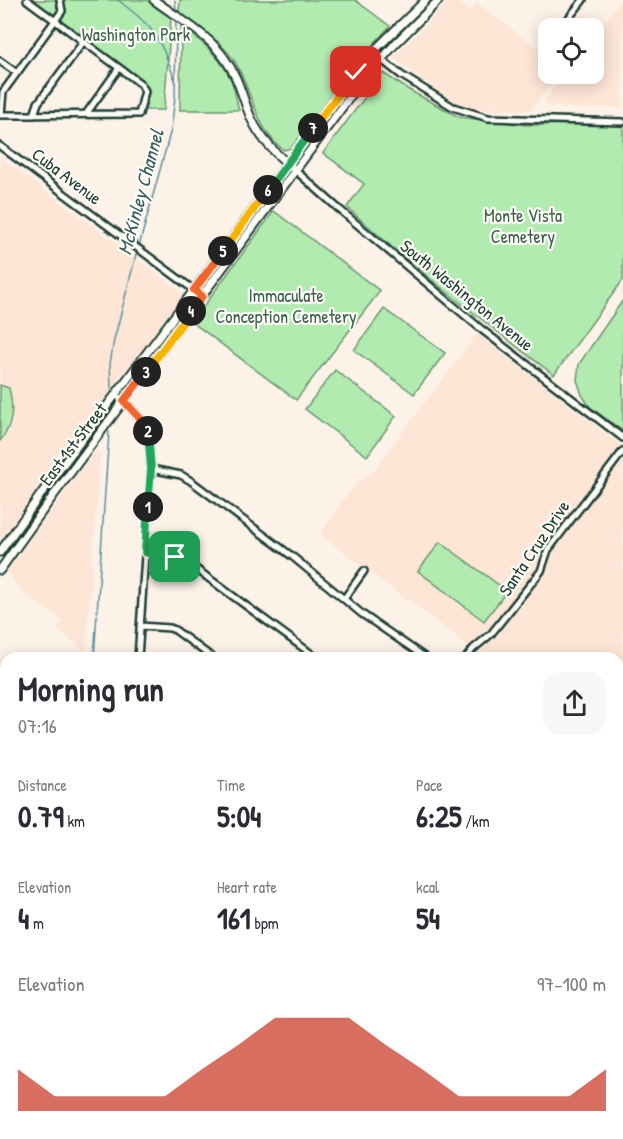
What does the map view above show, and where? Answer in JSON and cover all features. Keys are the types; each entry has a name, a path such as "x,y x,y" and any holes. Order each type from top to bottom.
{"main road":[{"path":"154,0 216,47 233,70 241,86 251,119 259,133 268,146 296,171"},
{"name":"East 1st Street","path":"0,552 345,86 373,52 426,0"},
{"name":"East 1st Street","path":"0,570 52,496 355,90 439,0"}],"street":[{"path":"27,0 55,21 84,41 141,84 145,91 139,114 1,115 3,92 16,73 55,21 62,11 60,0"},
{"path":"569,18 583,0"},
{"path":"34,115 38,103 84,41"},
{"path":"373,52 401,75 453,107 488,118 623,122"},
{"path":"0,60 16,73"},
{"path":"86,114 119,68"},
{"name":"Cuba Avenue","path":"0,146 202,296"},
{"name":"South Washington Avenue","path":"296,171 481,329 623,438"},
{"path":"154,344 162,351"},
{"path":"115,395 124,401 148,427 151,469 138,652"},
{"name":"Santa Cruz Drive","path":"471,652 491,634 541,571 548,550 623,451"},
{"path":"151,469 181,475 191,481 293,557 362,614 417,652"},
{"path":"145,552 175,557 188,563 309,652"},
{"path":"344,599 364,572"},
{"path":"140,626 175,630 205,652"}],"shaded area":[{"path":"450,0 456,0 471,11 477,3 538,49 538,84 551,84 531,110 474,109 457,103 440,93 393,58"},
{"path":"623,0 623,108 562,108 555,104 552,108 543,102 557,84 604,84 604,22"},
{"path":"0,157 184,294 0,540"},
{"path":"477,334 622,446 544,546 537,568 490,631 470,647 320,534 354,485 372,472"},
{"path":"94,452 100,454 86,651 57,629 63,621 21,591 7,571"},
{"path":"623,459 623,652 478,652 494,637 543,573 552,551"}],"green space":[{"name":"Washington Park","path":"33,0 146,0 171,18 164,110 145,110 149,93 143,81"},
{"name":"Washington Park","path":"180,0 355,0 390,26 353,67 291,148 284,150 267,133 241,73 230,54 179,12"},
{"name":"Washington Park","path":"181,26 202,43 226,70 232,82 239,110 180,110"},
{"name":"Monte Vista Cemetery","path":"383,73 459,117 526,125 623,125 623,280 554,375 422,272 347,207 364,184 323,153"},
{"name":"Immaculate Conception Cemetery","path":"274,211 380,291 296,400 192,322"},
{"path":"623,300 623,431 590,407 582,395 577,380 579,364"},
{"path":"384,309 445,353 414,394 354,350"},
{"path":"335,370 396,416 367,456 305,409"},
{"path":"0,385 9,388 12,409 8,429 0,441"},
{"path":"440,542 507,591 484,621 418,571"}],"waterway":[{"path":"118,0 141,19 157,37 175,80"},
{"name":"McKinley Channel","path":"175,0 176,11"},
{"name":"McKinley Channel","path":"139,246 171,130 175,98 176,19"},
{"name":"McKinley Channel","path":"111,388 110,364 114,340 137,251"},
{"name":"McKinley Channel","path":"94,652 109,432"}],"route":[{"path":"175,557 145,552 151,469 148,427 124,401 202,296 194,290 356,72"}]}
